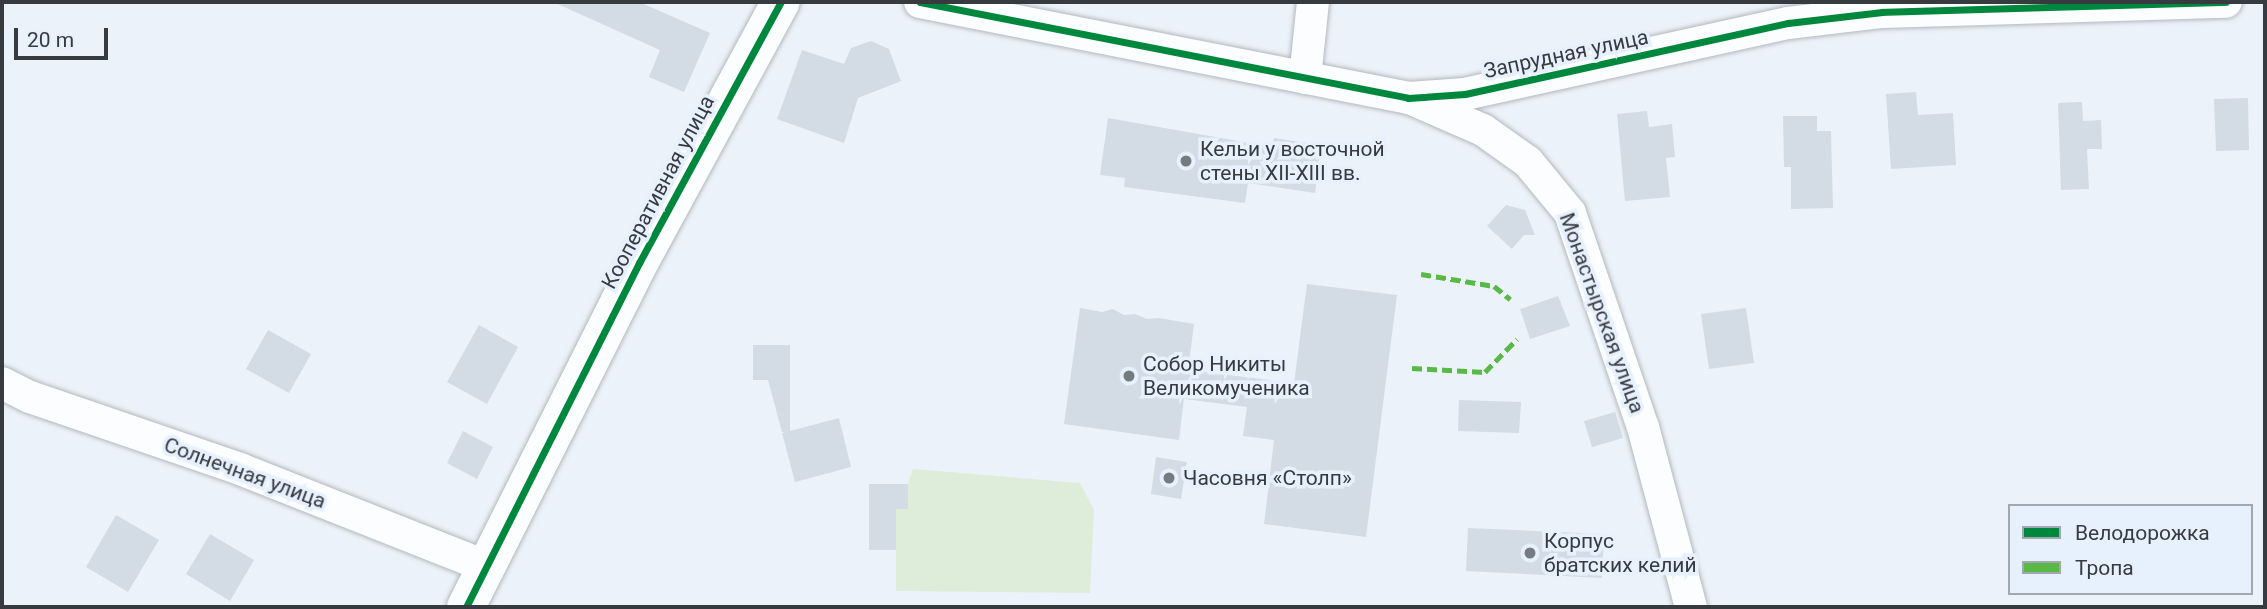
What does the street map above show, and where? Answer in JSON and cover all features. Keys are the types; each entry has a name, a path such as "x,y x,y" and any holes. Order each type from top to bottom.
{"street":[{"name":"Кооперативная улица","path":"466,607 639,263 780,2"},
{"name":"Запрудная улица","path":"920,2 1408,97 1465,94 1788,23 1842,16 1895,11 2226,2"},
{"path":"1306,78 1313,2"},
{"name":"Монастырская улица","path":"1408,97 1483,130 1506,146 1528,162 1570,213 1643,426 1691,607"},
{"name":"Солнечная улица","path":"2,383 30,397 240,469 488,566"}],"green space":[{"path":"913,469 1080,483 1094,510 1090,593 896,591 896,509 908,509 908,484"}],"building":[{"path":"553,2 639,2 710,33 684,92 649,77 660,50"},
{"path":"871,41 889,49 901,81 858,98 844,143 777,119 802,50 844,64 851,48"},
{"path":"1916,92 1918,115 1953,113 1956,165 1891,169 1886,94"},
{"path":"2248,98 2249,150 2216,151 2214,99"},
{"path":"2082,102 2083,121 2101,120 2102,149 2087,149 2089,189 2061,190 2058,103"},
{"path":"1647,111 1649,127 1672,124 1675,157 1666,158 1670,197 1625,201 1617,114"},
{"path":"1783,116 1817,116 1817,131 1831,131 1833,208 1791,209 1791,167 1784,167"},
{"name":"Кельи у восточной стены XII-XIII вв.","path":"1108,118 1272,147 1274,138 1321,145 1315,193 1248,183 1245,203 1124,187 1125,178 1100,175"},
{"path":"1506,205 1525,210 1535,235 1524,235 1512,249 1487,226"},
{"path":"1307,284 1397,295 1366,537 1264,524 1274,440 1243,436 1247,407 1184,399 1179,440 1064,424 1080,308 1102,312 1113,309 1124,315 1135,314 1147,319 1159,318 1194,324 1188,370 1294,383"},
{"path":"1558,296 1570,326 1530,339 1520,309"},
{"path":"1746,308 1754,363 1709,369 1701,314"},
{"path":"479,325 518,347 487,404 447,382"},
{"path":"268,330 311,354 289,393 246,369"},
{"path":"753,345 790,345 790,431 839,418 851,467 795,482 782,433 786,432 782,432 768,380 753,380"},
{"path":"1459,400 1521,402 1519,433 1458,431"},
{"path":"1615,412 1623,438 1592,447 1584,421"},
{"path":"463,431 493,447 477,479 447,463"},
{"name":"Часовня «Столп»","path":"1156,457 1187,462 1181,499 1151,494"},
{"path":"869,484 908,484 908,509 896,509 896,550 869,550"},
{"path":"116,515 159,540 128,592 86,567"},
{"name":"Корпус братских келий","path":"1468,528 1604,534 1602,578 1466,571"},
{"path":"210,534 254,560 230,601 186,574"}],"marked path":[{"path":"1421,274 1494,286 1510,299"},
{"path":"1412,368 1485,372 1517,339"}],"cycle path":[{"path":"466,607 639,263 781,2"},
{"path":"920,2 1408,98 1465,94 1788,23 1882,12 2226,2"}],"place":[{"name":"Кельи у восточной стены XII-XIII вв.","path":"1186,161"},
{"name":"Собор Никиты Великомученика","path":"1129,376"},
{"name":"Часовня «Столп»","path":"1169,478"},
{"name":"Корпус братских келий","path":"1530,553"}]}
